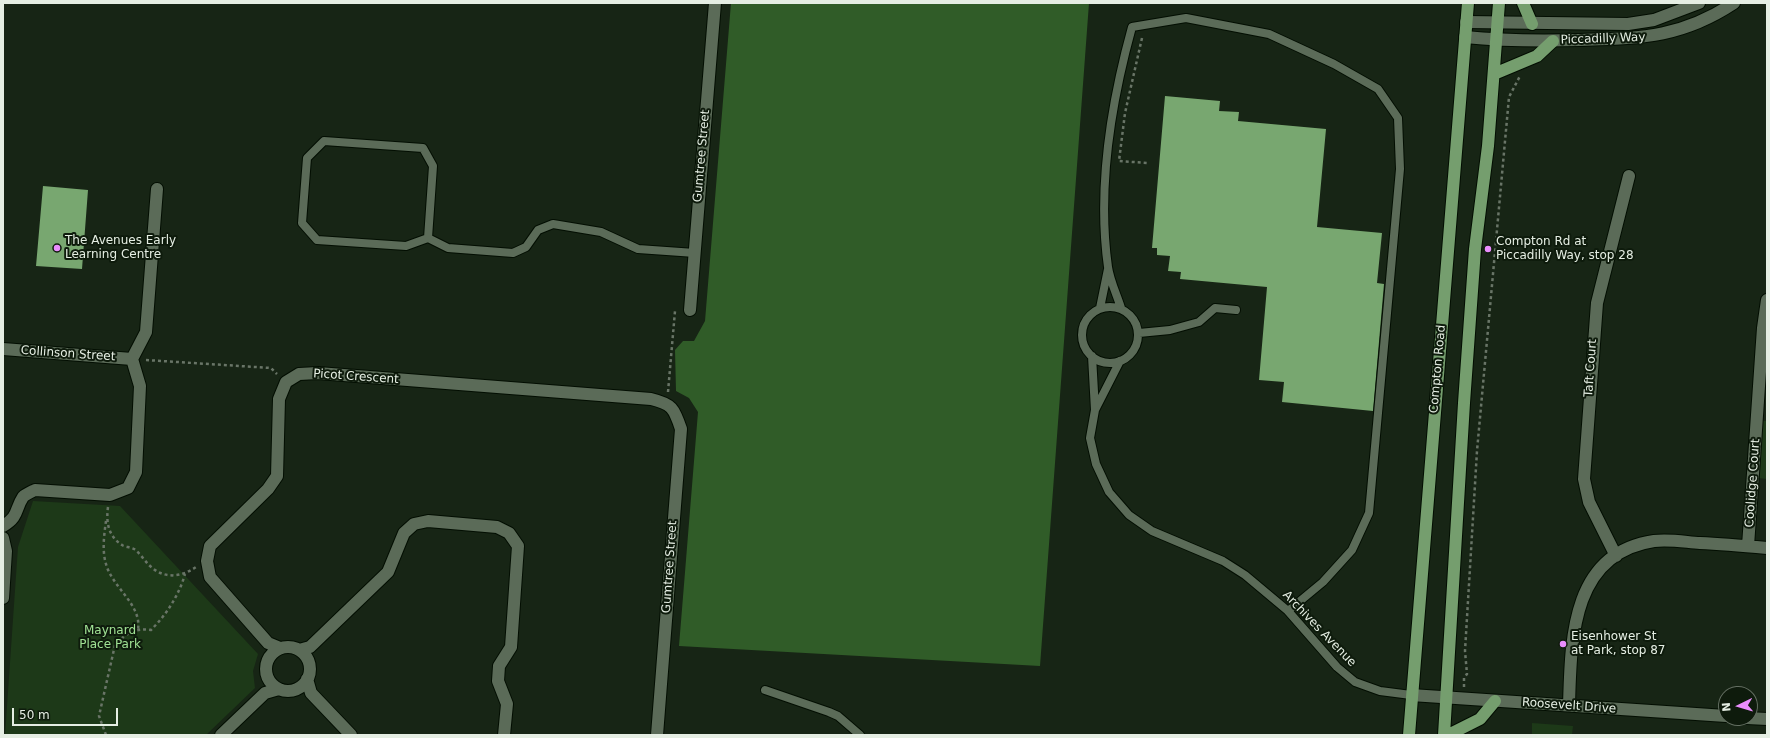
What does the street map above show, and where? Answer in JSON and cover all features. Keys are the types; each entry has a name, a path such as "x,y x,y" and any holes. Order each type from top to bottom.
{"main road":[{"name":"Compton Road","path":"1409,735 1411,695 1468,3"},
{"path":"1444,735 1466,372 1476,249 1494,74 1499,3"},
{"path":"1523,3 1532,24"},
{"path":"1494,74 1537,56 1554,41"},
{"path":"1448,735 1480,719 1495,701"}],"street":[{"name":"Gumtree Street","path":"690,310 715,3"},
{"name":"Piccadilly Way","path":"1466,22 1628,24 1654,20 1699,3"},
{"name":"Piccadilly Way","path":"1465,37 1497,40 1554,41 1622,39 1664,34 1712,16 1734,3"},
{"name":"Taft Court","path":"1616,556 1589,502 1584,479 1597,303 1629,176"},
{"path":"3,526 10,522 17,513 24,496 35,490 110,495 128,488 136,472 140,386 132,359 146,332 157,189"},
{"name":"Coolidge Court","path":"1748,546 1763,328 1767,300"},
{"name":"Collinson Street","path":"3,349 132,359"},
{"name":"Picot Crescent","path":"286,382 299,374 318,373 651,399 667,403"},
{"path":"286,382 279,399 277,476 268,489 210,546 207,561 210,578 268,643 280,648 305,649 388,572 404,533 414,524 428,522 497,526 509,533 518,546 511,647 499,666 498,681 507,704 504,735"},
{"name":"Gumtree Street","path":"657,735 681,429 676,415 667,403"},
{"path":"3,538 6,552 3,598"},
{"path":"1569,705 1577,612 1583,595 1593,579 1616,556 1627,549 1654,541 1668,540 1767,548"},
{"path":"266,693 269,680 266,668 270,656 268,643"},
{"path":"270,656 280,648"},
{"path":"221,735 266,693 279,689 291,691 298,689 307,679 309,673 305,649"},
{"path":"307,679 311,693 351,735"},
{"path":"269,680 279,689"},
{"path":"298,689 311,693"},
{"name":"Roosevelt Drive","path":"1411,695 1718,715"}],"lane":[{"path":"1100,308 1108,268 1104,196 1106,160 1110,130 1132,27 1186,18 1269,34 1334,64 1378,89 1398,118 1400,169 1369,513 1352,550 1323,582 1288,611"},
{"path":"428,238 433,166 423,148 324,141 307,158 302,223 317,240 406,246 428,238 448,248 513,253 526,247 538,230 553,224 601,232 638,248 695,253"},
{"path":"1108,268 1121,308"},
{"path":"1113,306 1121,308 1133,317 1139,332 1137,344 1134,350 1129,356 1120,361 1103,362 1092,356 1083,343 1083,328 1091,314 1100,308 1113,306"},
{"path":"1139,332 1170,330 1199,322 1215,308 1236,310"},
{"path":"1092,356 1095,410"},
{"path":"1095,410 1120,361"},
{"name":"Archives Avenue","path":"1095,410 1090,438 1096,464 1109,492 1129,515 1152,531 1223,561 1245,575 1288,611 1337,667 1355,682 1380,691 1411,695"},
{"path":"765,690 838,716 860,735"}],"path":[{"path":"1142,37 1125,113 1119,161 1147,163"},
{"path":"1464,678 1467,674 1465,651 1477,451 1497,223 1509,97 1520,79 1521,71"},
{"path":"667,403 675,311"},
{"path":"132,359 271,368 286,382"},
{"path":"110,495 103,546 106,565 116,586 129,602 140,620 138,629"},
{"path":"106,520 110,534 122,545 134,549 151,567 166,576 185,574 207,561"},
{"path":"106,735 99,716 115,645 121,638 138,629 151,630 161,620 181,589 185,574"}],"green space":[{"path":"731,3 1089,3 1040,666 679,646 698,412 689,398 676,391 675,350 683,341 694,341 705,321"},
{"path":"1763,421 1767,421 1767,479 1758,478"},
{"name":"Maynard Place Park","path":"33,501 120,506 258,654 253,671 255,688 206,735 5,735 18,547"},
{"path":"1532,723 1573,726 1572,735 1532,735"}],"building":[{"path":"1165,96 1220,101 1219,111 1239,112 1238,121 1326,129 1317,227 1382,233 1377,283 1384,284 1373,411 1282,402 1284,382 1259,380 1267,287 1180,279 1181,272 1168,271 1170,256 1157,255 1157,248 1152,248"},
{"path":"43,186 88,190 82,269 36,266"}],"place":[{"name":"The Avenues Early Learning Centre","path":"57,248"},
{"name":"Compton Rd at Piccadilly Way, stop 28","path":"1488,249"},
{"name":"Eisenhower St at Park, stop 87","path":"1563,644"}]}
